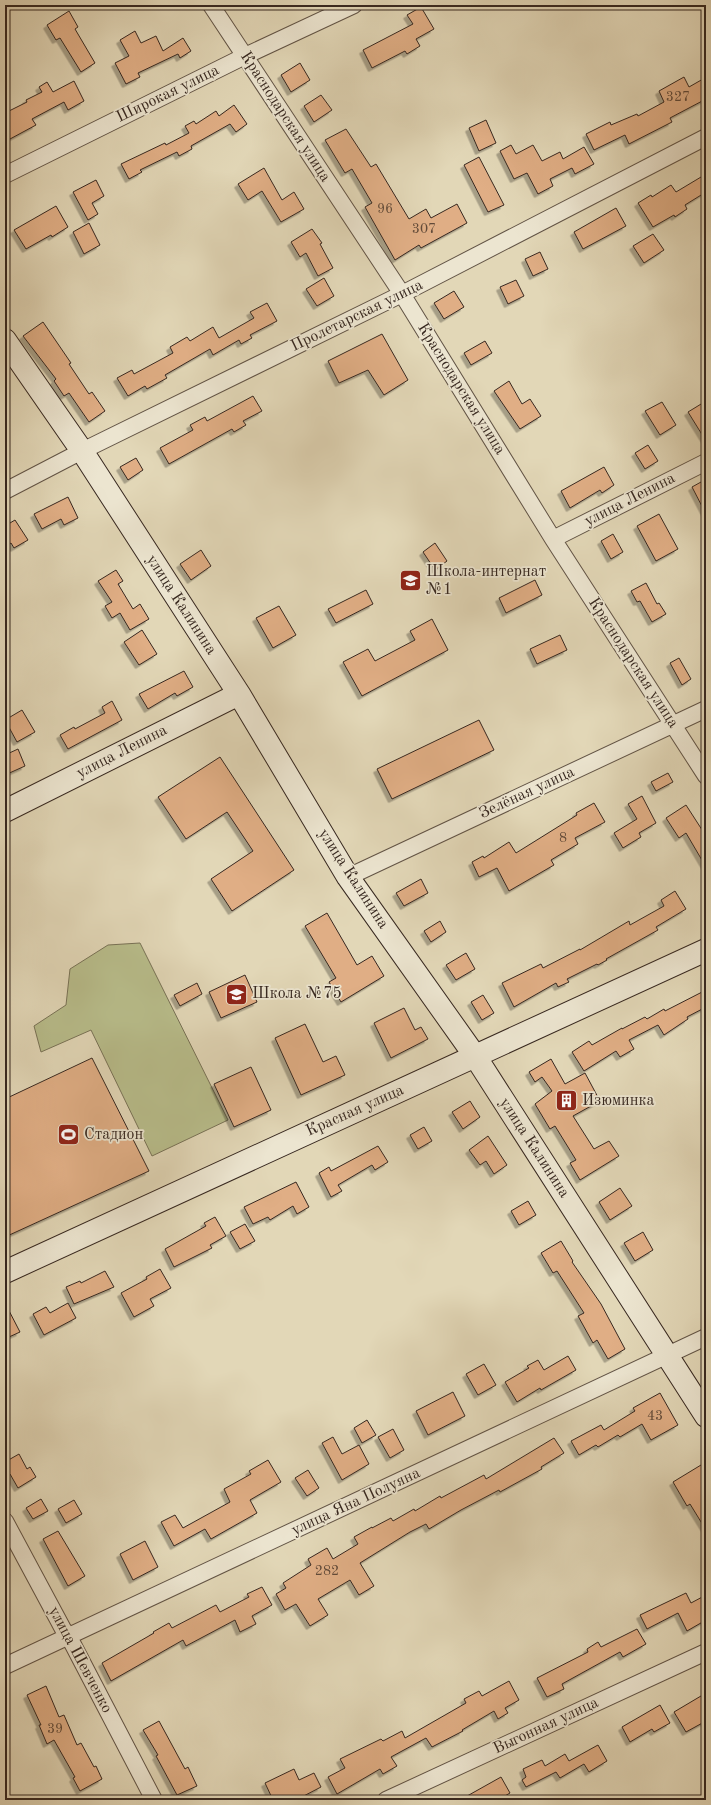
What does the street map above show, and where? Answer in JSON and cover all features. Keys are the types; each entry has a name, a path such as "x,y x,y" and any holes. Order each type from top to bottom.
{"street":[{"name":"Краснодарская улица","path":"211,5 402,294 553,539 706,776"},
{"name":"Широкая улица","path":"5,175 245,56 354,5"},
{"name":"Пролетарская улица","path":"5,491 82,451 402,294 706,137"},
{"name":"улица Калинина","path":"5,340 82,451 239,694 348,877 475,1056 706,1416"},
{"name":"улица Ленина","path":"553,539 706,462"},
{"name":"улица Ленина","path":"5,811 239,694"},
{"name":"Зелёная улица","path":"348,877 706,709"},
{"name":"Красная улица","path":"5,1272 706,950"},
{"name":"улица Яна Полуяна","path":"5,1666 706,1337"},
{"name":"улица Шевченко","path":"5,1521 63,1629 69,1636 154,1800"},
{"name":"Выгонная улица","path":"386,1800 706,1652"}],"green space":[{"path":"140,943 228,1120 152,1156 91,1030 41,1052 34,1026 66,1005 70,969 108,945"}],"building":[{"path":"421,7 434,29 416,39 420,46 407,54 405,51 372,68 363,50 413,24 407,15"},
{"path":"69,11 78,27 75,29 95,63 81,72 60,38 56,40 47,25"},
{"path":"135,31 141,43 156,36 163,51 183,38 191,51 180,58 178,54 138,73 140,77 126,84 115,63 129,56 120,40"},
{"path":"300,63 310,80 291,92 281,75"},
{"path":"684,77 689,87 703,79 706,85 706,99 670,118 672,122 629,144 625,135 594,150 586,134 610,122 611,125 637,114 638,116 664,102 659,91"},
{"path":"74,81 84,101 68,110 64,102 32,119 36,125 10,139 5,128 5,113 27,102 26,100 42,92 39,87 47,82 53,92"},
{"path":"321,95 332,110 314,122 304,106"},
{"path":"234,105 247,124 236,132 230,124 191,146 192,149 179,156 177,152 140,170 142,172 129,179 121,164 165,143 166,145 189,133 185,126 194,121 196,124 216,111 219,116"},
{"path":"486,120 496,143 479,151 469,128"},
{"path":"346,129 371,167 376,164 409,219 426,209 431,218 457,204 467,223 421,248 419,245 395,260 365,207 372,203 352,169 345,173 325,140"},
{"path":"511,145 516,154 533,145 542,161 560,152 563,159 584,147 594,164 575,174 572,168 550,179 553,186 538,194 527,173 514,179 500,151"},
{"path":"479,157 504,205 488,212 464,165"},
{"path":"264,168 282,200 294,192 304,209 281,222 262,191 248,200 238,184"},
{"path":"706,174 706,192 685,205 687,209 675,217 674,215 653,227 638,203 651,195 652,197 671,185 676,192"},
{"path":"96,180 104,196 92,203 98,214 88,220 73,192"},
{"path":"56,206 68,227 52,237 51,235 26,249 14,230"},
{"path":"616,208 626,226 583,249 574,232"},
{"path":"89,223 100,245 84,254 73,232"},
{"path":"312,229 322,243 320,244 333,268 318,276 306,253 300,257 291,242"},
{"path":"653,234 664,250 644,263 633,246"},
{"path":"540,252 548,269 533,276 525,259"},
{"path":"324,278 334,296 317,306 306,289"},
{"path":"516,280 524,296 508,304 500,287"},
{"path":"454,291 464,307 444,319 434,303"},
{"path":"267,303 277,321 250,335 252,338 241,344 239,340 213,355 210,349 165,375 167,378 147,389 145,386 128,396 117,378 132,370 134,374 173,353 170,347 187,337 190,341 213,327 219,338 254,318 250,312"},
{"path":"43,322 71,363 69,364 89,394 92,392 105,411 89,422 69,393 64,396 54,381 56,379 23,336"},
{"path":"382,334 408,380 384,395 368,370 339,383 328,361"},
{"path":"485,341 492,353 471,365 464,353"},
{"path":"509,381 522,404 530,399 541,416 520,429 494,391"},
{"path":"253,396 262,411 243,421 246,425 234,432 232,429 169,464 160,448 193,430 190,425 205,417 207,421"},
{"path":"706,401 706,441 688,412"},
{"path":"662,402 676,425 660,435 645,411"},
{"path":"648,445 658,461 645,469 635,453"},
{"path":"136,458 143,470 128,480 120,467"},
{"path":"604,467 614,485 602,493 600,490 570,508 561,491"},
{"path":"701,482 706,491 706,514 692,487"},
{"path":"68,497 78,518 64,525 61,519 42,529 34,514"},
{"path":"659,514 678,549 656,561 637,526"},
{"path":"15,520 28,540 14,548 11,543 5,547 5,526"},
{"path":"613,534 623,552 611,559 601,541"},
{"path":"435,543 447,561 435,570 423,552"},
{"path":"201,550 211,566 191,580 180,564"},
{"path":"116,570 123,581 118,584 133,609 140,604 149,619 130,630 120,613 112,618 105,606 112,602 98,581"},
{"path":"535,580 542,595 506,613 499,598"},
{"path":"646,583 657,604 659,603 666,614 652,622 640,601 637,602 631,591"},
{"path":"366,590 373,604 336,623 328,609"},
{"path":"279,606 296,635 273,648 256,618"},
{"path":"432,619 448,650 362,696 343,662 368,649 375,661 415,640 410,631"},
{"path":"142,630 157,654 139,665 124,642"},
{"path":"560,635 567,650 537,664 530,649"},
{"path":"679,658 691,679 682,685 670,663"},
{"path":"184,671 193,687 177,696 175,693 148,709 139,694"},
{"path":"112,701 122,720 68,749 60,735 105,713 102,707"},
{"path":"22,710 35,732 17,742 5,720"},
{"path":"479,720 494,750 392,799 377,769"},
{"path":"18,749 25,766 5,775 5,755"},
{"path":"220,757 294,870 232,911 211,879 253,851 227,812 186,839 158,797"},
{"path":"668,773 673,782 656,791 651,782"},
{"path":"642,796 656,823 639,833 641,837 623,848 614,833 637,819 628,804"},
{"path":"594,803 605,822 575,838 578,844 551,860 554,865 509,891 497,868 479,877 472,862 483,856 484,858 509,842 516,853 577,815 576,813"},
{"path":"686,805 706,836 706,867 686,833 679,838 666,818"},
{"path":"421,879 428,893 404,906 396,893"},
{"path":"675,891 686,909 656,927 658,930 598,965 597,964 567,979 569,982 558,987 556,983 514,1007 502,983 541,964 543,968 580,950 629,921 630,925 664,906 661,900"},
{"path":"327,913 357,965 372,956 384,976 341,1002 329,982 336,978 305,926"},
{"path":"440,921 446,932 431,942 424,931"},
{"path":"466,953 475,969 456,980 446,965"},
{"path":"245,975 257,1002 221,1018 209,992"},
{"path":"197,983 202,994 180,1006 174,995"},
{"path":"706,990 706,1007 687,1017 688,1019 664,1035 658,1025 629,1040 634,1049 620,1057 616,1051 584,1071 572,1052 589,1041 592,1045 622,1028 645,1017 647,1019 664,1009 665,1011"},
{"path":"483,995 494,1013 482,1020 471,1002"},
{"path":"404,1008 415,1030 421,1027 428,1039 391,1058 374,1023"},
{"path":"305,1024 323,1062 336,1056 345,1075 301,1095 275,1038"},
{"name":"Стадион","path":"92,1058 149,1171 5,1237 5,1099"},
{"path":"551,1059 565,1084 585,1073 600,1101 573,1116 594,1149 609,1141 619,1156 580,1180 570,1163 576,1160 555,1126 550,1129 535,1104 552,1091 542,1077 535,1082 529,1072"},
{"path":"251,1067 271,1110 234,1127 214,1084"},
{"path":"470,1101 480,1117 463,1129 452,1112"},
{"path":"424,1127 432,1141 418,1149 410,1135"},
{"path":"488,1136 507,1165 494,1174 486,1161 480,1165 469,1150"},
{"path":"378,1146 388,1162 375,1170 372,1165 338,1185 342,1191 331,1197 319,1173 329,1167 331,1171"},
{"path":"296,1182 309,1207 297,1214 293,1206 270,1220 268,1217 253,1224 244,1207"},
{"path":"620,1188 632,1206 610,1220 599,1202"},
{"path":"528,1201 536,1215 519,1225 511,1211"},
{"path":"215,1217 226,1236 210,1245 212,1248 174,1267 165,1249 206,1226 204,1223"},
{"path":"245,1224 255,1241 240,1249 230,1232"},
{"path":"643,1232 653,1250 635,1261 624,1243"},
{"path":"561,1241 573,1261 572,1262 601,1304 625,1349 608,1359 597,1340 593,1343 578,1316 584,1313 557,1271 553,1273 541,1253"},
{"path":"160,1269 171,1288 150,1299 154,1306 134,1317 121,1293 147,1279 146,1277"},
{"path":"105,1271 114,1287 74,1304 66,1287 80,1281 81,1283"},
{"path":"5,1303 20,1332 9,1337 5,1330"},
{"path":"68,1303 76,1318 44,1335 33,1314 46,1307 50,1313"},
{"path":"568,1356 576,1370 541,1390 540,1388 517,1402 505,1382 529,1368 527,1366 538,1360 544,1370"},
{"path":"484,1364 496,1385 478,1395 466,1374"},
{"path":"453,1392 465,1416 428,1435 416,1411"},
{"path":"660,1393 678,1425 651,1440 642,1424 620,1437 618,1435 598,1447 596,1445 579,1455 571,1441 601,1425 604,1430 635,1411 633,1408"},
{"path":"367,1420 376,1435 362,1443 354,1428"},
{"path":"393,1429 404,1450 390,1458 378,1437"},
{"path":"333,1437 342,1454 359,1445 369,1464 342,1480 322,1443"},
{"path":"554,1438 564,1453 541,1467 542,1469 500,1492 499,1490 461,1510 429,1529 426,1524 410,1532 360,1563 374,1586 359,1595 350,1580 318,1599 328,1615 310,1626 296,1604 285,1610 276,1594 286,1588 283,1583 311,1565 308,1559 327,1548 333,1559 358,1544 354,1537 372,1527 391,1518 393,1521 414,1509 415,1511 440,1496 441,1498 484,1475 486,1479"},
{"path":"19,1454 27,1469 30,1467 36,1477 18,1488 10,1474 5,1476 5,1462"},
{"path":"268,1460 281,1482 250,1500 257,1513 211,1539 205,1529 174,1546 161,1522 175,1515 183,1528 230,1502 224,1489 251,1474 249,1471"},
{"path":"701,1465 706,1473 706,1530 690,1504 687,1506 673,1482"},
{"path":"308,1470 319,1488 307,1496 295,1478"},
{"path":"41,1499 48,1511 33,1519 26,1508"},
{"path":"74,1500 82,1514 66,1523 58,1509"},
{"path":"58,1531 85,1576 68,1586 43,1539"},
{"path":"145,1541 158,1567 133,1580 120,1554"},
{"path":"262,1587 272,1605 252,1616 256,1624 240,1632 235,1620 186,1646 183,1640 111,1681 102,1663 169,1623 172,1628 216,1605 220,1612 249,1597 247,1594"},
{"path":"686,1593 691,1603 706,1595 706,1620 687,1631 678,1613 647,1629 640,1615"},
{"path":"637,1629 646,1644 623,1657 620,1652 562,1684 564,1689 547,1697 537,1678 588,1652 587,1649 598,1642 601,1647"},
{"path":"509,1681 519,1700 505,1708 508,1713 498,1719 494,1711 462,1730 463,1731 432,1747 426,1738 391,1757 397,1766 383,1774 380,1769 337,1794 328,1777 345,1768 340,1759 381,1739 383,1741 402,1731 405,1738 466,1703 464,1699 479,1691 482,1696"},
{"path":"46,1686 59,1717 64,1715 77,1745 81,1743 94,1767 96,1766 102,1779 80,1791 73,1778 75,1777 54,1740 47,1744 39,1725 41,1725 27,1695"},
{"path":"706,1693 706,1721 686,1732 674,1712"},
{"path":"660,1705 670,1723 654,1732 652,1729 630,1742 622,1727"},
{"path":"159,1721 185,1769 188,1767 197,1786 177,1795 156,1756 158,1755 143,1730"},
{"path":"598,1745 607,1761 589,1772 584,1764 560,1778 556,1772 526,1787 522,1780 526,1777 523,1769 542,1760 545,1766 565,1754 569,1761"},
{"path":"294,1769 299,1780 314,1773 321,1787 296,1800 273,1800 265,1783"},
{"path":"501,1777 510,1793 498,1800 460,1800"}],"place":[{"name":"Школа-интернат №1","path":"411,581"},
{"name":"Школа №75","path":"236,994"},
{"name":"Изюминка","path":"567,1101"},
{"name":"Стадион","path":"68,1135"}]}
